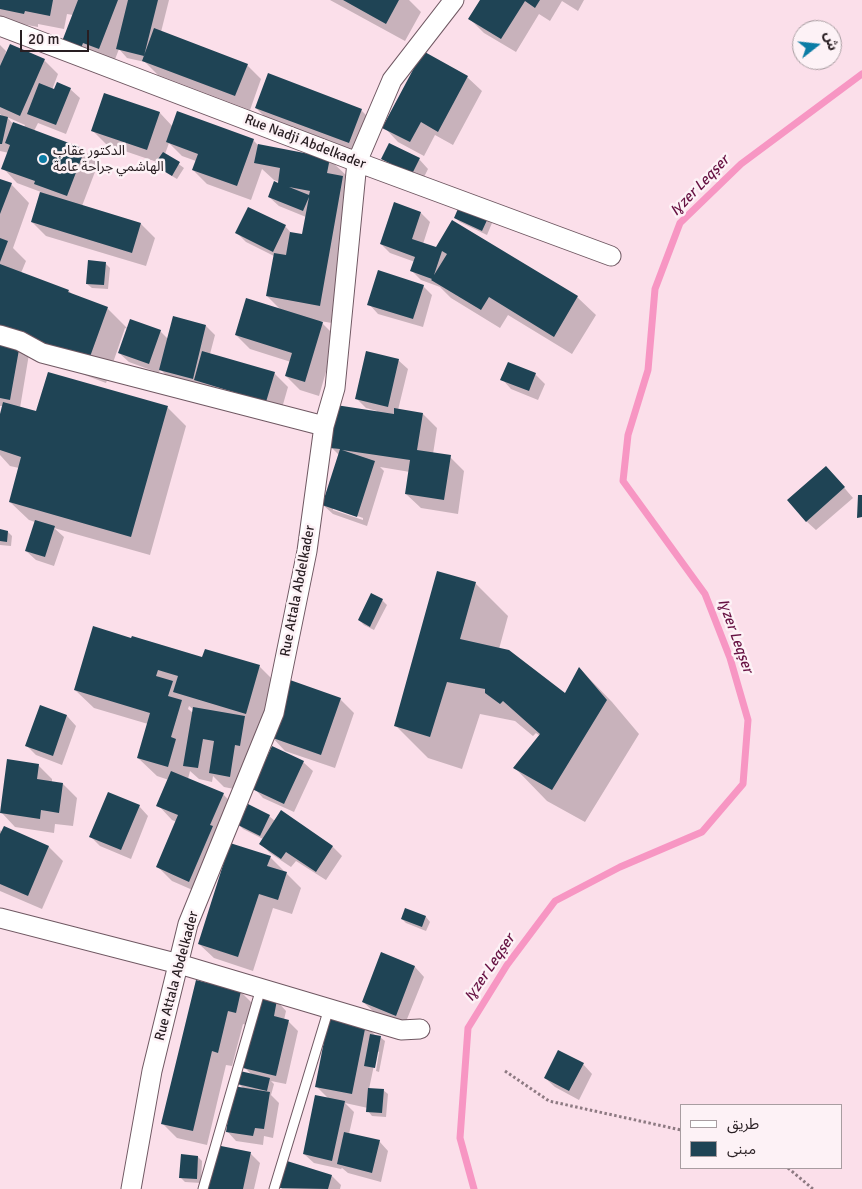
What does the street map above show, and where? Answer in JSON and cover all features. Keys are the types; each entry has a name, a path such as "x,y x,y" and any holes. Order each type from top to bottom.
{"street":[{"name":"Rue Attala Abdelkader","path":"131,1189 152,1071 188,924 274,713 307,551 324,426 335,388 357,162 392,80 454,0"},
{"name":"Rue Nadji Abdelkader","path":"0,26 357,162 611,256"},
{"path":"0,335 20,341 42,353 324,426"},
{"path":"0,918 179,964 401,1030 420,1029"}],"lane":[{"path":"203,1189 261,988"},
{"path":"274,1189 329,1008"}],"path":[{"path":"504,1071 549,1101 680,1130"},
{"path":"789,1169 813,1189"}],"building":[{"path":"0,0 53,0 50,16 25,11 24,14 0,9"},
{"path":"78,0 118,0 99,49 83,43 80,51 61,44"},
{"path":"128,0 158,0 144,56 116,49"},
{"path":"343,0 399,0 386,24"},
{"path":"480,0 540,0 535,8 525,1 501,39 468,19"},
{"path":"154,28 248,64 235,96 142,61"},
{"path":"10,44 45,59 20,116 0,107 0,66"},
{"path":"423,51 468,76 438,132 421,122 410,142 382,128"},
{"path":"268,73 362,109 349,143 255,108"},
{"path":"57,82 71,88 56,125 27,114 39,83 54,89"},
{"path":"104,93 160,112 147,150 91,131"},
{"path":"177,111 254,139 237,186 192,170 198,154 166,142"},
{"path":"0,115 8,117 2,144 0,144"},
{"name":"الدكتور عقاب الهاشمي جراحة عامة","path":"13,122 85,149 67,196 34,184 35,181 1,169 10,145 5,143"},
{"path":"389,143 420,158 412,174 381,159"},
{"path":"258,144 330,158 327,173 343,176 320,306 266,296 274,253 286,255 290,232 302,234 309,197 303,211 268,197 274,181 278,183 280,168 254,163","holes":["289,187 310,191 309,195"]},
{"path":"163,152 180,162 172,176 154,165"},
{"path":"0,179 12,183 0,214"},
{"path":"40,192 141,223 132,253 31,222"},
{"path":"394,202 421,212 412,239 436,247 452,220 578,296 554,337 489,297 481,310 432,279 410,271 415,257 380,244","holes":["442,251 447,254 434,275"]},
{"path":"460,204 488,218 482,231 454,218"},
{"path":"248,207 286,225 273,252 235,233"},
{"path":"0,238 8,241 0,262"},
{"path":"88,260 106,262 104,285 86,284"},
{"path":"0,264 108,307 87,365 0,331"},
{"path":"378,270 424,285 413,319 367,305"},
{"path":"246,298 323,322 305,382 285,376 292,353 235,335"},
{"path":"173,316 206,325 193,379 159,370"},
{"path":"130,319 161,330 149,364 118,353"},
{"path":"0,340 20,344 10,400 0,398"},
{"path":"202,351 275,372 266,402 194,380"},
{"path":"366,351 399,359 388,407 355,399"},
{"path":"508,362 536,373 529,391 500,380"},
{"path":"48,372 168,406 131,537 9,502 21,457 0,450 0,414 3,402 36,411"},
{"path":"336,405 394,414 394,408 423,413 417,450 451,455 444,500 405,494 410,460 342,450 375,461 357,517 322,505 340,449 330,448"},
{"path":"826,466 845,487 806,522 787,500"},
{"path":"858,495 862,495 862,517 857,518"},
{"path":"35,520 55,526 45,557 25,551"},
{"path":"0,529 8,531 7,542 0,541"},
{"path":"437,571 476,582 460,639 509,650 565,693 579,667 607,700 552,790 513,768 540,734 503,701 500,704 485,693 485,689 447,682 430,737 394,726"},
{"path":"371,593 383,599 370,627 358,620"},
{"path":"93,626 202,657 205,649 260,665 246,714 173,692 178,676 158,670 156,676 173,681 168,696 182,700 171,737 176,739 168,767 137,758 150,713 74,690"},
{"path":"290,680 341,698 321,755 270,737"},
{"path":"40,705 67,715 53,756 25,746"},
{"path":"193,707 245,716 240,746 235,745 230,777 209,773 214,741 203,739 198,768 183,766"},
{"path":"272,746 304,761 284,804 252,789"},
{"path":"7,759 39,764 37,779 63,783 59,813 41,810 40,819 0,813"},
{"path":"171,771 224,793 210,825 213,826 189,882 156,867 178,815 156,806"},
{"path":"108,792 140,805 121,850 89,837"},
{"path":"248,804 270,815 260,836 238,825"},
{"path":"281,810 333,846 316,872 286,852 281,859 259,844"},
{"path":"4,826 49,846 28,896 0,884 0,834"},
{"path":"230,843 271,856 267,866 287,872 278,900 259,894 238,957 198,944"},
{"path":"405,908 426,916 422,927 401,919"},
{"path":"381,952 415,966 396,1016 362,1002"},
{"path":"196,980 241,991 236,1013 228,1011 218,1053 212,1051 193,1131 161,1124"},
{"path":"260,996 277,1000 274,1016 289,1020 276,1076 243,1068"},
{"path":"329,1016 366,1024 352,1094 315,1087"},
{"path":"370,1034 381,1036 375,1068 364,1066"},
{"path":"558,1050 584,1063 569,1091 544,1078"},
{"path":"240,1071 270,1078 267,1091 237,1084"},
{"path":"233,1086 270,1092 264,1129 255,1128 253,1136 226,1132"},
{"path":"368,1088 384,1089 382,1113 366,1112"},
{"path":"315,1095 345,1101 332,1161 303,1154"},
{"path":"344,1132 380,1140 372,1173 337,1164"},
{"path":"216,1145 251,1152 243,1189 207,1189"},
{"path":"181,1154 198,1156 197,1179 179,1178"},
{"path":"287,1161 332,1175 328,1189 279,1188"}],"waterway":[{"name":"Iɣzer Leqṣer","path":"474,1189 460,1138 468,1028 507,965 555,901 620,867 702,832 743,784 748,720 730,658 705,594 623,481 628,435 648,370 655,289 680,223 741,164 862,74"}],"place":[{"name":"الدكتور عقاب الهاشمي جراحة عامة","path":"43,159"}]}
